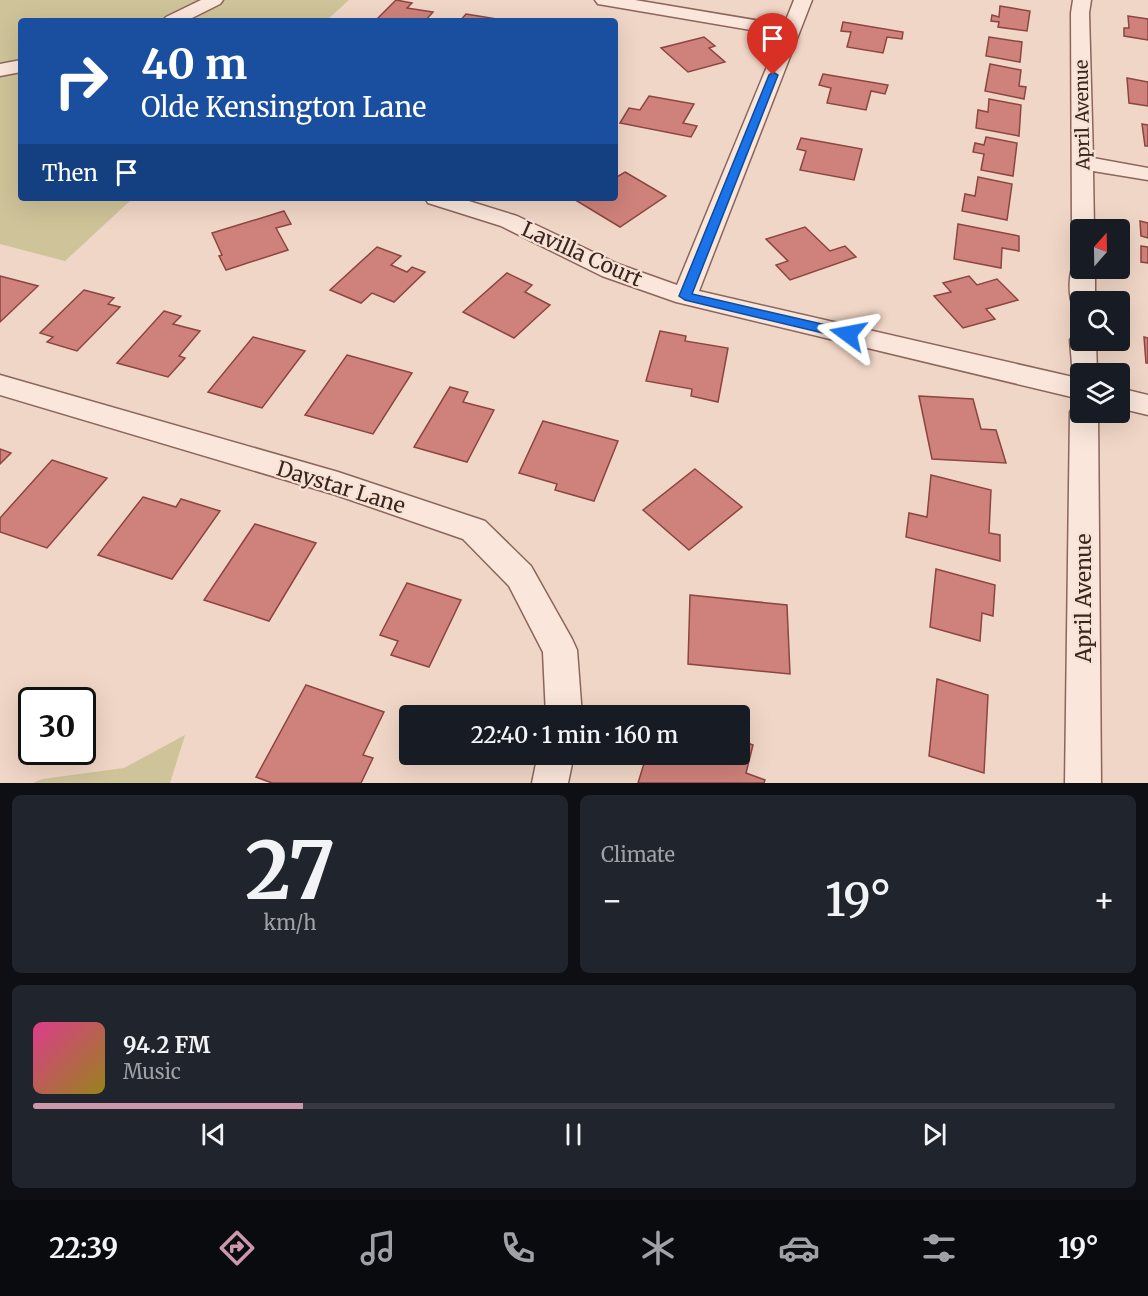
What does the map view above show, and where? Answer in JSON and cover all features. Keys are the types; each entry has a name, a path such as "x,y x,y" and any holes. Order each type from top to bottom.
{"street":[{"path":"178,18 214,0"},
{"path":"604,0 791,31"},
{"path":"685,296 803,0"},
{"name":"April Avenue","path":"1082,0 1080,13 1083,219"},
{"path":"0,70 18,67"},
{"path":"1083,163 1148,174"},
{"name":"Lavilla Court","path":"446,201 509,221 610,270 685,296 1070,387"},
{"name":"Daystar Lane","path":"0,385 338,484 474,530 520,576 560,650 563,705"},
{"path":"1130,401 1148,405"},
{"name":"April Avenue","path":"1083,783 1084,423"},
{"path":"550,783 554,765"}],"shaded area":[{"path":"0,0 204,0 167,18 18,18 18,62 0,65"},
{"path":"224,0 349,0 329,18 189,18"},
{"path":"18,72 18,201 130,201 65,261 0,244 0,75"},
{"path":"185,735 170,783 33,783 42,779 124,768"}],"building":[{"path":"396,0 412,3 407,8 433,12 428,18 378,18"},
{"path":"1000,6 1030,11 1027,31 998,27 999,22 991,21 992,15 999,17"},
{"path":"466,14 491,18 463,18"},
{"path":"1128,16 1148,19 1148,40 1124,36 1124,28 1129,28"},
{"path":"843,22 903,32 902,39 887,37 883,53 847,47 851,32 841,31"},
{"path":"704,37 715,46 709,48 725,62 688,72 661,48"},
{"path":"989,37 1022,42 1020,62 986,56"},
{"path":"990,64 1021,70 1019,86 1026,87 1024,99 985,91"},
{"path":"823,74 888,85 885,94 871,91 866,110 827,103 831,88 819,85"},
{"path":"1127,78 1148,82 1148,106 1129,103"},
{"path":"649,96 694,104 683,123 697,126 691,137 620,123 629,108 640,110"},
{"path":"989,99 1021,105 1019,136 976,128 978,110 988,112"},
{"path":"1142,124 1148,125 1148,146 1145,146"},
{"path":"986,137 1017,143 1013,176 981,170 984,154 973,152 975,143 984,145"},
{"path":"801,138 862,149 854,180 800,170 806,151 797,149"},
{"path":"625,172 666,196 620,227 577,201 618,201 618,176"},
{"path":"978,177 1012,184 1007,220 962,211 965,194 975,196"},
{"path":"284,211 291,224 276,228 288,250 226,270 212,233"},
{"path":"1140,221 1148,223 1148,238 1141,236"},
{"path":"958,224 1019,236 1019,251 1002,248 1001,268 954,259"},
{"path":"805,227 830,251 845,246 856,257 790,280 776,265 788,261 766,239"},
{"path":"1141,246 1148,247 1148,263 1141,262"},
{"path":"377,247 401,256 391,265 407,272 412,267 425,272 394,302 372,293 361,303 330,290"},
{"path":"507,273 532,285 525,292 550,305 514,338 463,312"},
{"path":"0,276 38,286 0,322"},
{"path":"969,276 977,285 997,279 1018,300 986,309 995,319 963,328 934,296 951,292 943,283"},
{"path":"84,290 114,298 108,304 120,307 77,351 47,342 53,337 40,333"},
{"path":"164,311 181,316 173,324 200,331 179,356 185,358 168,377 117,363"},
{"path":"660,331 686,336 685,341 728,348 718,402 691,396 692,389 646,381"},
{"path":"253,337 305,351 262,408 208,392"},
{"path":"1144,337 1148,338 1148,363 1146,363"},
{"path":"347,355 412,373 373,434 305,415"},
{"path":"450,387 468,392 463,402 494,410 467,462 414,447"},
{"path":"919,396 973,399 981,429 996,430 1006,463 932,459"},
{"path":"543,421 618,441 594,501 555,490 557,484 519,473"},
{"path":"0,449 11,453 0,464"},
{"path":"52,460 107,478 47,548 0,532 0,518"},
{"path":"695,469 742,507 689,550 643,510"},
{"path":"931,475 991,490 989,533 1000,535 1000,561 906,537 909,513 927,517"},
{"path":"143,497 176,507 181,499 220,511 172,579 98,555"},
{"path":"255,524 316,543 269,621 204,600"},
{"path":"936,569 995,585 993,616 982,613 980,641 930,627"},
{"path":"407,583 461,600 429,667 391,655 398,641 380,635"},
{"path":"690,595 787,605 790,674 688,664"},
{"path":"937,679 988,695 984,773 929,756"},
{"path":"306,685 384,712 363,755 373,758 361,783 272,783 256,777"},
{"path":"644,765 748,765 746,773 765,780 764,783 638,783"}],"route":[{"path":"773,75 685,296 848,334"}]}
